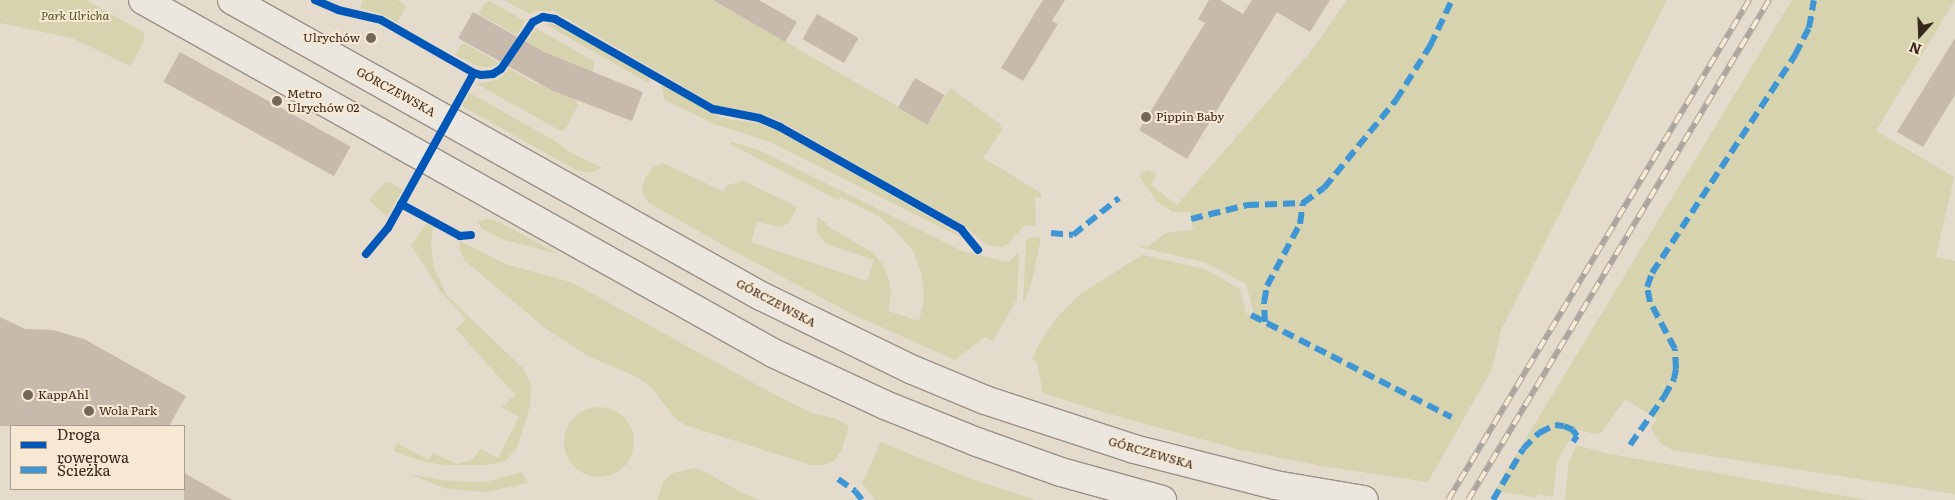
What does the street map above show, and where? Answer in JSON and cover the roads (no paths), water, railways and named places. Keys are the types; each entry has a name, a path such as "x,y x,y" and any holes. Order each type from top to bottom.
{"main road":[{"path":"143,0 773,353 885,405 977,442 1061,472 1162,500"},
{"name":"GÓRCZEWSKA","path":"232,0 761,296 913,370 984,400 1143,452 1275,485 1364,500"}],"railway":[{"path":"1448,500 1749,0"},
{"path":"1468,500 1769,0"}],"place":[{"name":"Ulrychów","path":"371,38"},
{"name":"Metro Ulrychów 02","path":"277,101"},
{"name":"Pippin Baby","path":"1146,117"},
{"name":"KappAhl","path":"28,395"},
{"name":"Wola Park","path":"89,411"}],"park label":[{"name":"Park Ulricha","path":"75,16"}]}
